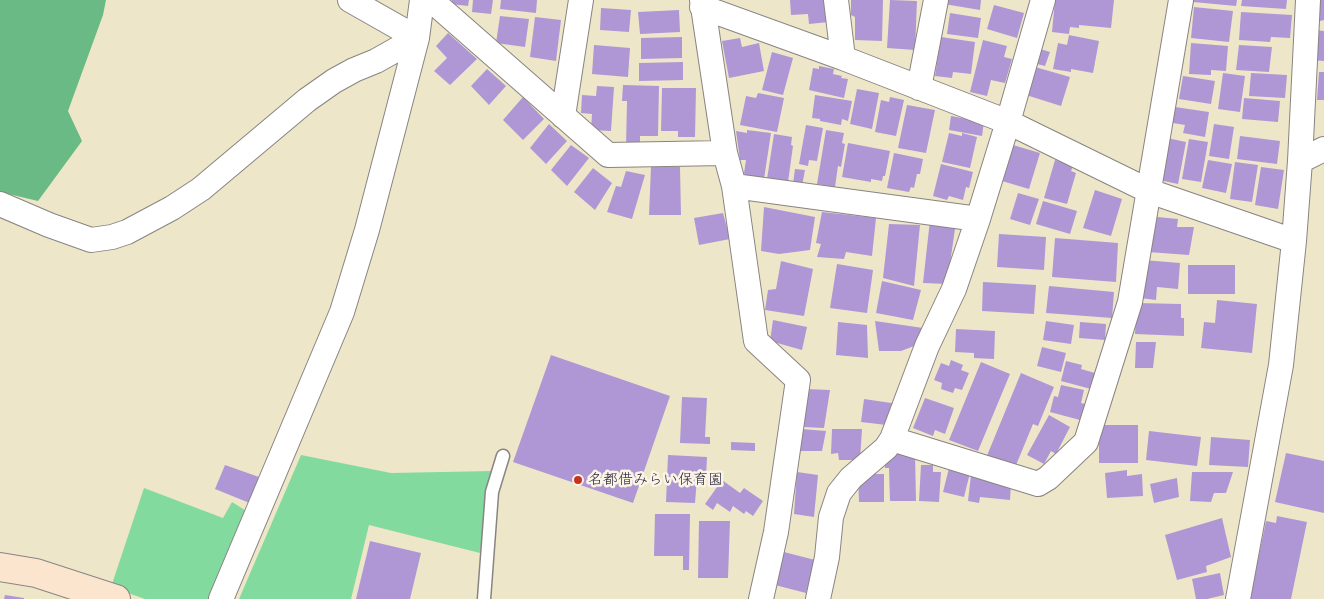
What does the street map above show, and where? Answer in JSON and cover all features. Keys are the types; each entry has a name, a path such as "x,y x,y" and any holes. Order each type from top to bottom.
{"street":[{"path":"350,0 417,38"},
{"path":"222,599 342,312 367,230 417,38 422,0"},
{"path":"431,0 608,155 726,153"},
{"path":"563,116 581,0"},
{"path":"836,0 843,58"},
{"path":"919,88 936,0"},
{"path":"818,599 827,556 831,517 839,493 851,478 886,448 892,439 927,346 954,289 1008,122 1043,0"},
{"path":"892,439 1038,484 1048,478 1086,442 1130,302 1182,0"},
{"path":"1238,599 1281,365 1294,241 1300,160 1308,0"},
{"path":"702,4 1008,122 1149,191 1294,241"},
{"path":"702,4 726,153 734,186 756,341 798,380 776,532 761,599"},
{"path":"0,204 91,240 112,237 127,232 172,208 201,189 307,100 334,81 376,61 417,38"},
{"path":"1300,160 1324,149"},
{"path":"734,186 978,219"},
{"path":"0,567 36,573 116,599"}],"lane":[{"path":"484,599 492,492 503,456"}],"green space":[{"path":"0,0 106,0 103,15 68,111 82,141 38,201 0,192"},
{"path":"301,455 391,473 493,471 480,553 369,525 351,599 239,599"},
{"path":"144,488 223,518 232,502 248,512 213,599 145,599 111,587"}],"building":[{"path":"452,0 469,0 468,6 451,4"},
{"path":"473,0 493,0 491,14 472,12"},
{"path":"501,0 537,0 536,13 500,9"},
{"path":"790,0 827,0 829,22 809,24 808,14 791,15"},
{"path":"851,0 883,0 882,41 855,40 855,17 851,15"},
{"path":"890,0 917,1 915,50 887,48"},
{"path":"945,0 981,0 980,10 944,4"},
{"path":"1055,0 1114,0 1111,28 1079,25 1079,28 1070,27 1069,34 1052,32"},
{"path":"1193,0 1237,0 1236,6 1193,2"},
{"path":"1242,0 1287,0 1286,9 1241,6"},
{"path":"1315,0 1324,0 1324,20 1320,21"},
{"path":"994,5 1024,13 1017,38 987,29"},
{"path":"1194,7 1233,11 1229,42 1191,38"},
{"path":"601,8 631,10 629,32 600,30"},
{"path":"679,10 680,32 640,34 638,12"},
{"path":"1241,12 1292,15 1290,38 1271,37 1270,42 1239,40"},
{"path":"950,13 981,18 978,38 947,34"},
{"path":"500,16 529,19 525,47 496,43"},
{"path":"535,17 561,20 556,61 530,57"},
{"path":"1315,30 1324,31 1324,61 1312,60"},
{"path":"448,33 477,59 450,85 434,71 447,58 436,46"},
{"path":"1069,35 1099,41 1093,73 1071,69 1071,72 1053,69 1058,43 1067,45"},
{"path":"682,37 682,58 641,59 641,38"},
{"path":"941,37 975,42 971,74 953,72 952,78 935,76"},
{"path":"740,38 742,47 759,43 764,71 729,78 722,41"},
{"path":"983,40 1007,46 1004,57 1012,59 1005,83 991,80 987,96 970,92"},
{"path":"1191,43 1228,46 1226,71 1211,70 1211,75 1189,74"},
{"path":"594,45 630,48 628,77 592,74"},
{"path":"1239,45 1272,47 1269,72 1236,70"},
{"path":"1037,48 1050,52 1045,66 1033,63"},
{"path":"772,52 793,58 783,95 762,90"},
{"path":"683,62 683,80 639,81 639,63"},
{"path":"819,66 834,69 833,74 848,79 844,98 809,90 813,68 819,69"},
{"path":"1035,67 1070,77 1061,106 1026,95"},
{"path":"487,69 506,86 489,105 471,86"},
{"path":"1319,72 1324,72 1324,100 1317,100"},
{"path":"1223,73 1245,76 1240,112 1218,109"},
{"path":"1251,73 1287,75 1285,98 1249,96"},
{"path":"1183,76 1215,81 1211,104 1179,99"},
{"path":"623,85 659,86 658,136 640,136 640,146 626,146 627,101 622,101"},
{"path":"597,86 614,87 611,131 591,130 592,114 581,113 582,95 596,96"},
{"path":"662,88 696,88 695,137 678,137 678,131 661,131"},
{"path":"857,89 879,93 872,129 850,124"},
{"path":"758,93 784,98 777,132 740,125 746,96 756,98"},
{"path":"815,95 852,101 848,121 842,119 841,125 812,118"},
{"path":"523,97 544,119 523,140 503,120"},
{"path":"890,97 904,100 896,136 875,132 881,100 889,102"},
{"path":"1244,98 1280,101 1278,122 1242,119"},
{"path":"907,105 935,110 926,153 898,148"},
{"path":"1175,107 1209,112 1205,137 1183,133 1185,125 1173,123"},
{"path":"951,116 984,122 982,136 949,130"},
{"path":"549,124 567,141 546,164 530,148"},
{"path":"1214,124 1234,127 1229,159 1209,156"},
{"path":"806,125 823,128 817,161 809,160 808,166 799,164"},
{"path":"747,130 771,133 764,179 746,176 744,173 746,160 740,160 736,131 747,133"},
{"path":"826,130 844,133 842,143 845,144 841,167 838,166 835,187 817,184"},
{"path":"949,133 962,136 962,133 977,137 970,168 942,162"},
{"path":"774,134 792,137 791,145 793,146 788,182 767,179"},
{"path":"1240,136 1280,141 1277,164 1237,159"},
{"path":"1167,138 1186,142 1178,184 1159,180"},
{"path":"1189,139 1208,142 1201,182 1182,179"},
{"path":"848,143 890,151 885,176 883,176 882,181 871,179 871,182 842,177"},
{"path":"571,145 589,158 567,186 551,170"},
{"path":"1013,145 1040,153 1029,189 1002,181"},
{"path":"894,153 923,159 920,174 917,174 914,188 911,187 909,192 887,188"},
{"path":"1055,160 1073,166 1071,171 1076,173 1067,204 1044,198"},
{"path":"1208,160 1232,164 1226,193 1202,188"},
{"path":"1235,162 1258,165 1252,202 1230,199"},
{"path":"941,164 973,172 969,188 966,187 963,200 949,196 947,200 933,196"},
{"path":"651,167 680,167 681,215 649,215"},
{"path":"1261,167 1284,170 1278,209 1255,205"},
{"path":"593,168 612,183 595,210 574,192"},
{"path":"795,169 805,170 802,186 793,184"},
{"path":"626,171 645,175 632,219 607,212 616,186 621,187"},
{"path":"1095,190 1122,199 1111,236 1083,228"},
{"path":"1018,193 1039,199 1030,225 1010,219"},
{"path":"1043,201 1077,211 1070,234 1036,224"},
{"path":"764,207 815,217 810,250 779,254 761,251"},
{"path":"822,212 876,218 872,256 846,252 844,259 817,257 821,244 816,243"},
{"path":"723,213 730,239 699,245 694,218"},
{"path":"1157,217 1178,219 1177,227 1194,227 1189,255 1148,252"},
{"path":"930,220 956,222 947,284 923,283"},
{"path":"889,224 920,225 914,286 883,278"},
{"path":"999,234 1046,237 1044,270 997,267"},
{"path":"1055,238 1118,243 1116,282 1052,277"},
{"path":"1143,260 1180,263 1178,289 1157,287 1156,300 1140,298"},
{"path":"781,261 813,269 804,316 765,310 768,290 776,289"},
{"path":"837,264 873,270 867,313 830,308"},
{"path":"1188,265 1235,265 1235,294 1188,294"},
{"path":"882,281 921,290 913,320 876,313"},
{"path":"983,282 1036,285 1034,314 982,311"},
{"path":"1049,286 1114,292 1112,318 1046,313"},
{"path":"1217,300 1257,304 1252,353 1201,348 1204,322 1215,323"},
{"path":"1137,303 1181,304 1181,318 1184,318 1184,336 1135,334"},
{"path":"773,320 807,327 802,350 770,341"},
{"path":"875,321 923,328 922,343 901,351 879,351"},
{"path":"1046,321 1074,325 1071,344 1043,340"},
{"path":"838,322 867,325 868,358 836,355"},
{"path":"1080,322 1106,324 1105,340 1079,338"},
{"path":"956,329 995,331 994,359 974,358 974,353 955,352"},
{"path":"1136,342 1156,342 1153,368 1135,368"},
{"path":"1042,347 1066,353 1061,372 1037,366"},
{"path":"551,355 670,396 633,503 513,462"},
{"path":"951,360 963,365 961,370 969,373 962,390 955,388 953,393 941,389 942,383 934,380 941,363 949,366"},
{"path":"1066,361 1082,365 1081,369 1095,373 1091,389 1061,381"},
{"path":"981,362 1010,374 978,451 949,440"},
{"path":"1021,373 1054,387 1038,426 1033,424 1014,470 986,458"},
{"path":"1061,385 1084,390 1081,403 1085,404 1080,420 1050,412 1054,396 1058,397"},
{"path":"806,389 830,390 824,428 804,427"},
{"path":"682,397 707,398 705,437 710,437 710,444 680,443"},
{"path":"925,398 954,408 945,434 935,430 933,436 913,428"},
{"path":"864,399 898,404 895,426 861,422"},
{"path":"1049,415 1070,427 1056,454 1051,451 1044,464 1027,455"},
{"path":"1099,425 1138,425 1138,463 1099,463"},
{"path":"801,429 826,431 822,451 798,451"},
{"path":"832,429 862,429 860,460 839,460 838,453 831,454"},
{"path":"1149,431 1201,437 1197,466 1146,460"},
{"path":"1211,437 1250,440 1248,467 1209,465"},
{"path":"731,442 755,443 755,451 731,450"},
{"path":"884,453 915,453 916,501 890,501 889,468 885,468"},
{"path":"1286,453 1324,461 1324,513 1275,502"},
{"path":"668,455 707,457 706,478 697,478 695,503 666,502"},
{"path":"225,465 259,477 252,504 215,489"},
{"path":"921,465 933,465 933,472 941,472 939,502 919,501"},
{"path":"949,468 970,473 964,497 943,492"},
{"path":"1127,470 1127,476 1142,474 1143,496 1107,498 1105,473"},
{"path":"797,472 818,475 814,517 794,514"},
{"path":"1192,472 1233,472 1226,493 1214,493 1211,502 1190,501"},
{"path":"858,474 884,474 884,502 859,502"},
{"path":"971,475 1011,484 1010,500 980,497 979,503 968,501"},
{"path":"1177,478 1179,497 1154,503 1150,484"},
{"path":"722,480 740,493 744,488 763,501 753,516 746,511 744,514 733,506 730,512 717,503 713,510 705,504"},
{"path":"655,514 690,514 689,570 683,570 683,556 654,556"},
{"path":"1277,516 1307,522 1291,599 1250,599 1266,521 1276,523"},
{"path":"1222,518 1231,557 1206,566 1207,572 1177,580 1165,535"},
{"path":"699,521 730,521 728,578 698,578"},
{"path":"370,541 421,553 410,599 356,599"},
{"path":"784,552 815,560 806,593 775,585"},
{"path":"1220,573 1224,595 1207,599 1196,599 1192,579"},
{"path":"5,595 24,598 24,599 4,599"}],"place":[{"name":"名都借みらい保育園","path":"578,480"}]}
